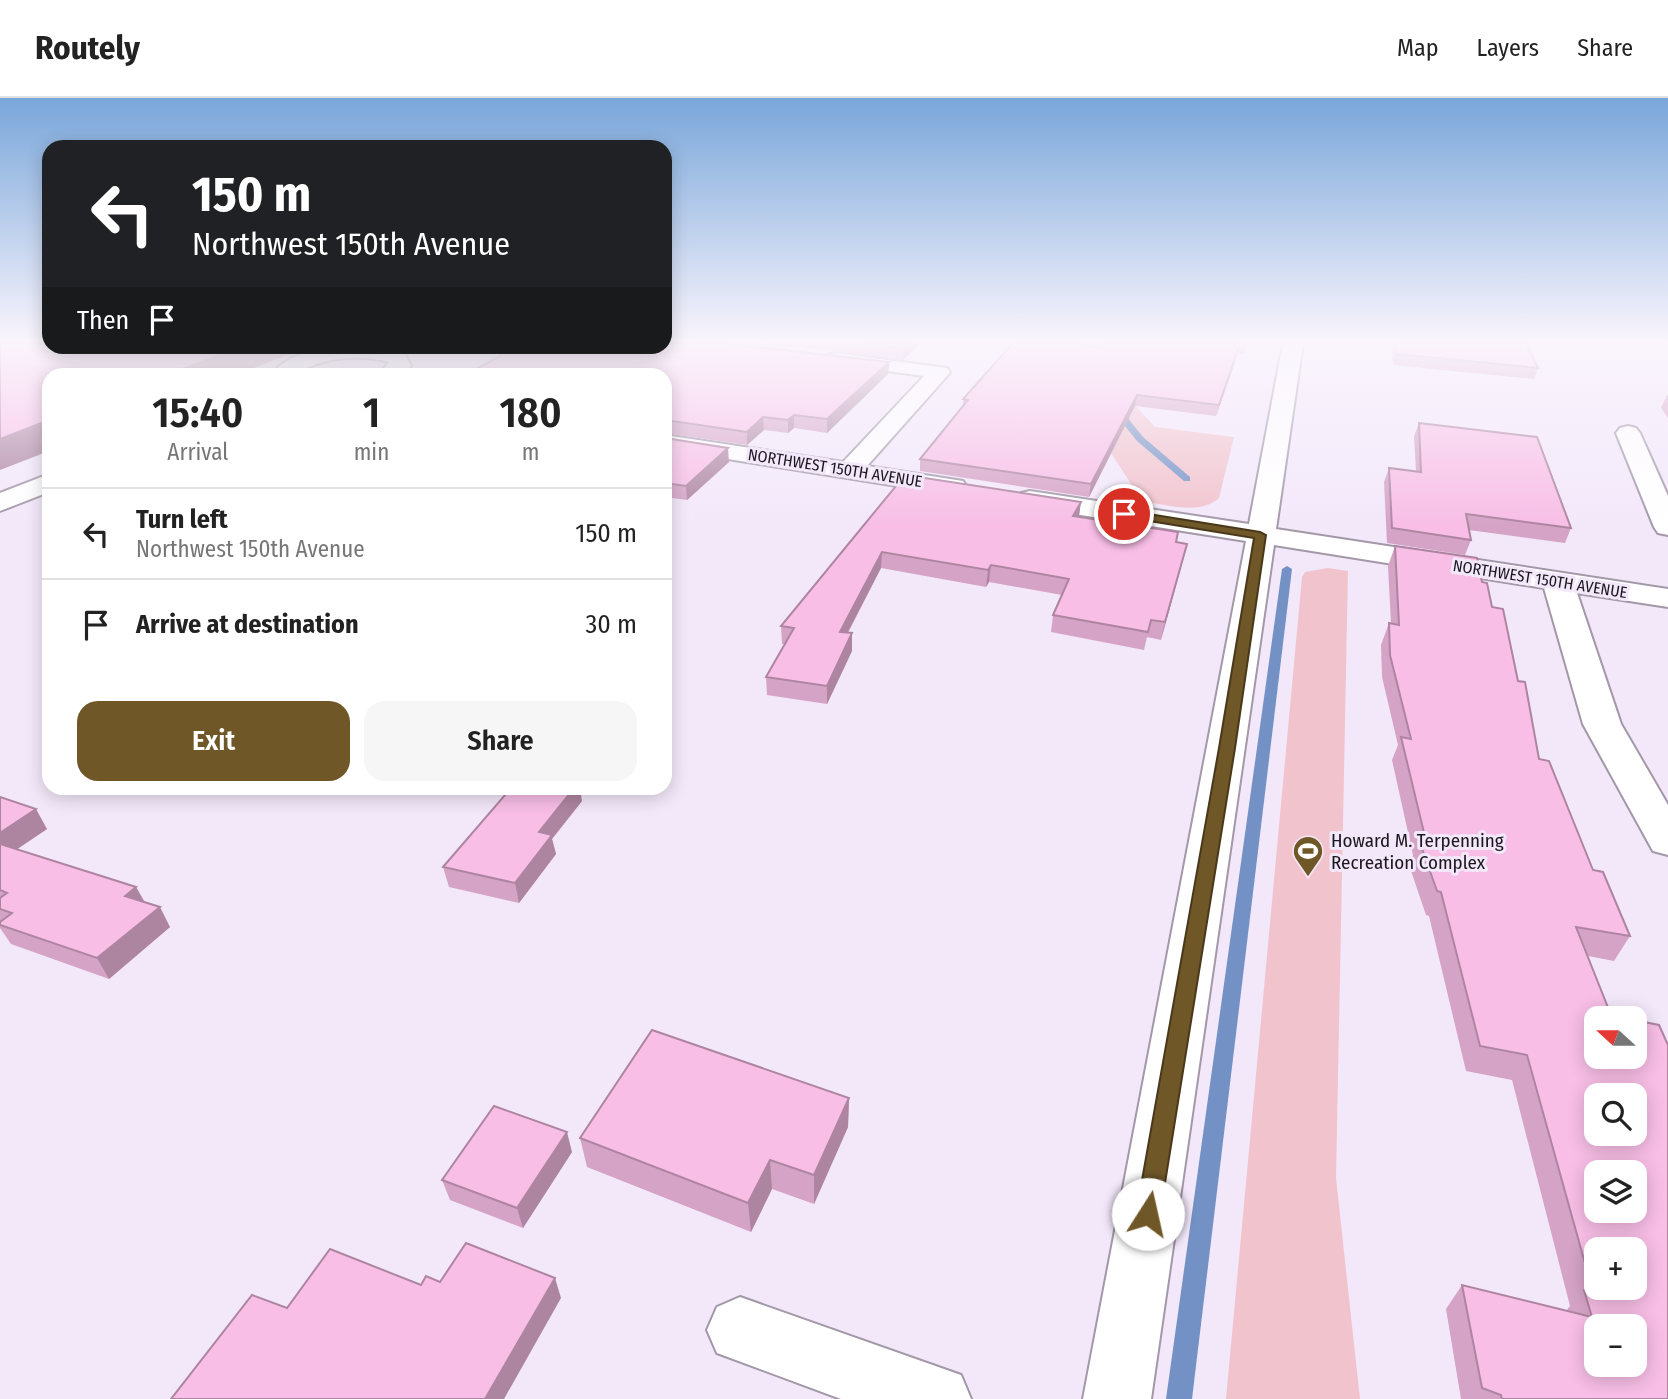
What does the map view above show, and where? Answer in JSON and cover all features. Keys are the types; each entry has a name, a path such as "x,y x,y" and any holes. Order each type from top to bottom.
{"street":[{"path":"849,471 911,404"},
{"path":"1117,1399 1283,404"},
{"path":"1628,433 1668,527"},
{"name":"NORTHWEST 150TH AVENUE","path":"672,443 973,490"},
{"path":"0,503 42,485"},
{"name":"NORTHWEST 150TH AVENUE","path":"1000,494 1668,598"},
{"path":"1558,582 1602,724 1668,841"},
{"path":"740,1330 937,1399"}],"shaded area":[{"path":"1079,404 1133,404 1155,427 1234,437 1219,498 1192,508 1142,501"},
{"name":"Howard M. Terpenning Recreation Complex","path":"1328,568 1348,571 1336,1178 1360,1399 1226,1399 1302,577 1305,572"}],"building":[{"path":"0,404 42,404 42,423 0,439"},
{"path":"672,404 844,404 827,419 794,415 788,420 763,417 747,432 672,421"},
{"path":"965,404 1132,404 1091,484 920,459"},
{"path":"1419,423 1537,437 1571,528 1466,514 1471,540 1392,528 1389,468 1421,472"},
{"path":"672,439 728,448 686,486 672,484"},
{"path":"905,475 1081,502 1073,516 1178,532 1176,542 1187,544 1165,622 1151,620 1148,632 1053,615 1069,579 991,565 988,570 882,552 840,632 852,633 827,686 766,677 794,628 781,626"},
{"path":"1395,546 1477,558 1482,582 1487,583 1492,607 1503,609 1518,681 1525,682 1539,759 1549,761 1593,870 1603,872 1630,936 1576,927 1607,1006 1584,1006 1584,1069 1647,1069 1647,1023 1659,1025 1668,1045 1668,1399 1502,1399 1501,1395 1482,1388 1462,1285 1584,1315 1584,1377 1647,1377 1647,1314 1591,1314 1587,1300 1647,1300 1647,1237 1584,1237 1584,1260 1527,1055 1480,1046 1441,892 1437,891 1419,840 1426,841 1401,737 1411,739 1390,655 1389,623 1399,625"},
{"path":"505,795 568,795 539,832 552,835 515,883 443,867"},
{"path":"0,797 36,809 0,833"},
{"path":"0,844 136,887 125,896 160,907 97,958 0,925 0,922 12,913 0,909 0,898 7,893 0,890"},
{"path":"652,1030 849,1098 814,1175 770,1160 748,1203 580,1138"},
{"path":"494,1106 567,1132 517,1208 442,1180"},
{"path":"466,1243 555,1278 485,1399 171,1399 252,1295 287,1308 330,1249 421,1285 426,1276 440,1282"}],"waterway":[{"path":"1116,409 1140,439 1187,479"},
{"path":"1179,1399 1287,569"}],"place":[{"name":"Howard M. Terpenning Recreation Complex","path":"1308,878"}],"route":[{"path":"1124,514 1260,535 1204,888 1148,1214"}]}
